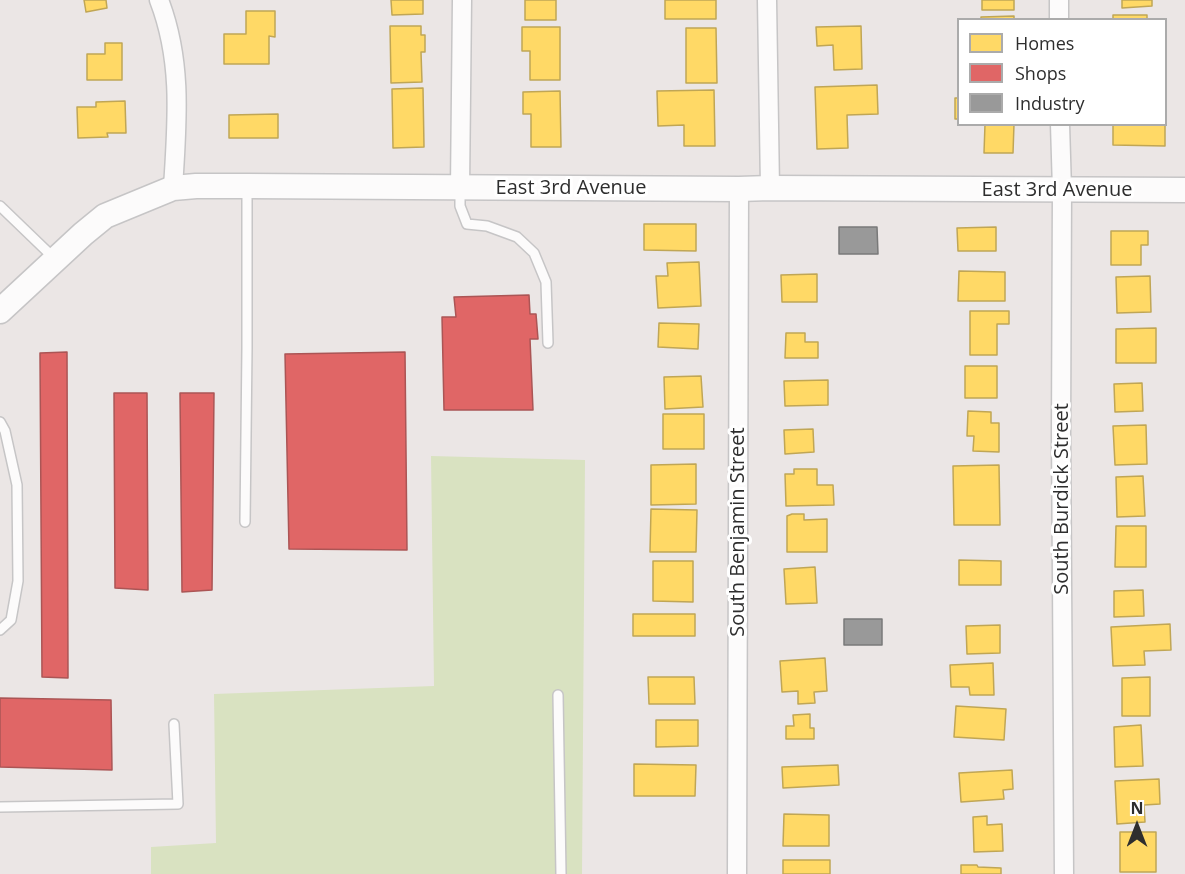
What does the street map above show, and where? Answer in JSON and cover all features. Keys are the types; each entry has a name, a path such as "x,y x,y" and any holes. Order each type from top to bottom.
{"street":[{"path":"159,0 167,21 176,69 174,188"},
{"path":"460,188 462,0"},
{"path":"767,0 770,188"},
{"path":"1059,0 1059,18"},
{"name":"South Burdick Street","path":"1060,126 1064,874"},
{"name":"East 3rd Avenue","path":"0,311 105,216 174,188 247,186 1185,190"},
{"name":"South Benjamin Street","path":"736,874 739,189"}],"lane":[{"path":"244,522 247,186"},
{"path":"460,188 460,206 467,224 487,225 517,237 534,253 546,282 548,343"},
{"path":"0,206 55,259"},
{"path":"0,422 16,484 18,581 11,620 0,630"},
{"path":"558,695 561,874"},
{"path":"0,807 178,804 174,724"}],"green space":[{"path":"431,456 585,460 582,874 151,874 151,847 216,843 214,694 434,686"}],"building: Homes":[{"path":"84,0 106,0 107,8 86,12"},
{"path":"391,0 423,0 423,14 392,15"},
{"path":"525,0 556,0 556,20 525,20"},
{"path":"665,0 716,0 716,19 665,19"},
{"path":"982,0 1014,0 1014,10 982,10"},
{"path":"1122,0 1152,0 1152,6 1122,8"},
{"path":"246,11 275,11 275,37 269,36 269,64 224,64 224,34 246,34"},
{"path":"1113,15 1147,15 1147,18 1113,18"},
{"path":"1014,16 1014,18 981,18"},
{"path":"390,26 421,26 421,35 425,35 425,52 421,52 422,82 391,83"},
{"path":"861,26 862,69 834,70 833,45 817,46 816,27"},
{"path":"522,27 560,27 560,80 530,80 530,51 522,51"},
{"path":"686,28 716,28 717,83 686,83"},
{"path":"105,43 122,43 122,80 87,80 87,54 105,54"},
{"path":"877,85 878,114 847,115 848,148 817,149 815,87"},
{"path":"423,88 424,147 393,148 392,89"},
{"path":"714,90 715,146 684,146 684,125 658,126 657,91"},
{"path":"560,91 561,147 531,147 531,114 523,114 523,92"},
{"path":"955,98 957,98 957,119 955,119"},
{"path":"125,101 126,133 107,133 108,137 78,138 77,107 96,107 96,102"},
{"path":"278,114 278,138 229,138 229,115"},
{"path":"985,126 1014,126 1013,153 984,153"},
{"path":"1113,126 1165,126 1165,146 1113,145"},
{"path":"644,224 696,224 696,251 644,250"},
{"path":"996,227 996,251 958,251 957,228"},
{"path":"1111,231 1148,231 1148,245 1141,245 1141,265 1111,265"},
{"path":"699,262 701,306 658,308 656,276 668,276 667,263"},
{"path":"959,271 1005,272 1005,301 958,301"},
{"path":"817,274 817,302 782,302 781,275"},
{"path":"1150,276 1151,312 1117,313 1116,277"},
{"path":"970,311 1009,311 1009,324 997,324 997,355 970,355"},
{"path":"659,323 699,324 698,349 658,347"},
{"path":"1156,328 1156,363 1116,363 1116,329"},
{"path":"786,333 805,333 805,342 818,342 818,358 785,358"},
{"path":"965,366 997,366 997,398 965,398"},
{"path":"701,376 703,407 665,409 664,377"},
{"path":"828,380 828,405 785,406 784,381"},
{"path":"1142,383 1143,411 1115,412 1114,384"},
{"path":"968,411 991,412 991,423 999,423 999,452 973,451 974,436 967,436"},
{"path":"663,414 704,414 704,449 663,449"},
{"path":"1146,425 1147,464 1115,465 1113,426"},
{"path":"813,429 814,452 785,454 784,430"},
{"path":"696,464 696,504 651,505 651,465"},
{"path":"999,465 1000,525 954,525 953,466"},
{"path":"794,469 817,469 817,485 833,485 834,505 786,506 785,474 794,474"},
{"path":"1143,476 1145,516 1117,517 1116,477"},
{"path":"651,509 697,510 696,552 650,552"},
{"path":"804,514 804,520 827,519 827,552 787,552 787,516"},
{"path":"1116,526 1146,526 1146,567 1115,567"},
{"path":"959,560 1001,561 1001,585 959,585"},
{"path":"653,561 693,561 693,602 653,601"},
{"path":"815,567 817,603 786,604 784,569"},
{"path":"1143,590 1144,616 1114,617 1114,591"},
{"path":"633,614 695,614 695,636 633,636"},
{"path":"1170,624 1171,650 1144,651 1145,665 1113,666 1111,627"},
{"path":"1000,625 1000,653 967,654 966,626"},
{"path":"825,658 827,691 814,692 815,703 798,704 798,691 782,692 780,661"},
{"path":"993,663 994,695 970,695 969,687 951,687 950,665"},
{"path":"648,677 694,677 695,704 649,704"},
{"path":"1150,677 1150,716 1122,716 1122,678"},
{"path":"956,706 1006,709 1004,740 954,737"},
{"path":"810,714 810,728 814,728 814,739 786,739 786,726 794,726 793,715"},
{"path":"656,720 698,720 698,746 656,747"},
{"path":"1141,725 1143,766 1115,767 1114,727"},
{"path":"634,764 696,765 695,796 634,796"},
{"path":"838,765 839,785 783,788 782,767"},
{"path":"1012,770 1013,789 1003,790 1004,799 961,802 959,773"},
{"path":"1159,779 1160,804 1144,805 1145,822 1117,824 1115,781"},
{"path":"784,814 829,815 829,846 783,846"},
{"path":"987,816 987,825 1002,824 1003,851 974,852 973,817"},
{"path":"1120,832 1156,832 1156,872 1120,872"},
{"path":"783,860 830,860 830,874 783,874"},
{"path":"961,865 1001,868 1001,874 961,874"}],"building: Shops":[{"path":"529,295 530,314 536,314 538,339 530,339 533,410 444,410 442,317 456,317 454,297"},
{"path":"67,352 68,678 42,677 40,353"},
{"path":"405,352 407,550 289,549 285,354"},
{"path":"114,393 147,393 148,590 115,588"},
{"path":"180,393 214,393 212,590 182,592"},
{"path":"0,698 111,700 112,770 0,767"}],"building: Industry":[{"path":"839,227 877,227 878,254 839,254"},
{"path":"844,619 882,619 882,645 844,645"}]}
